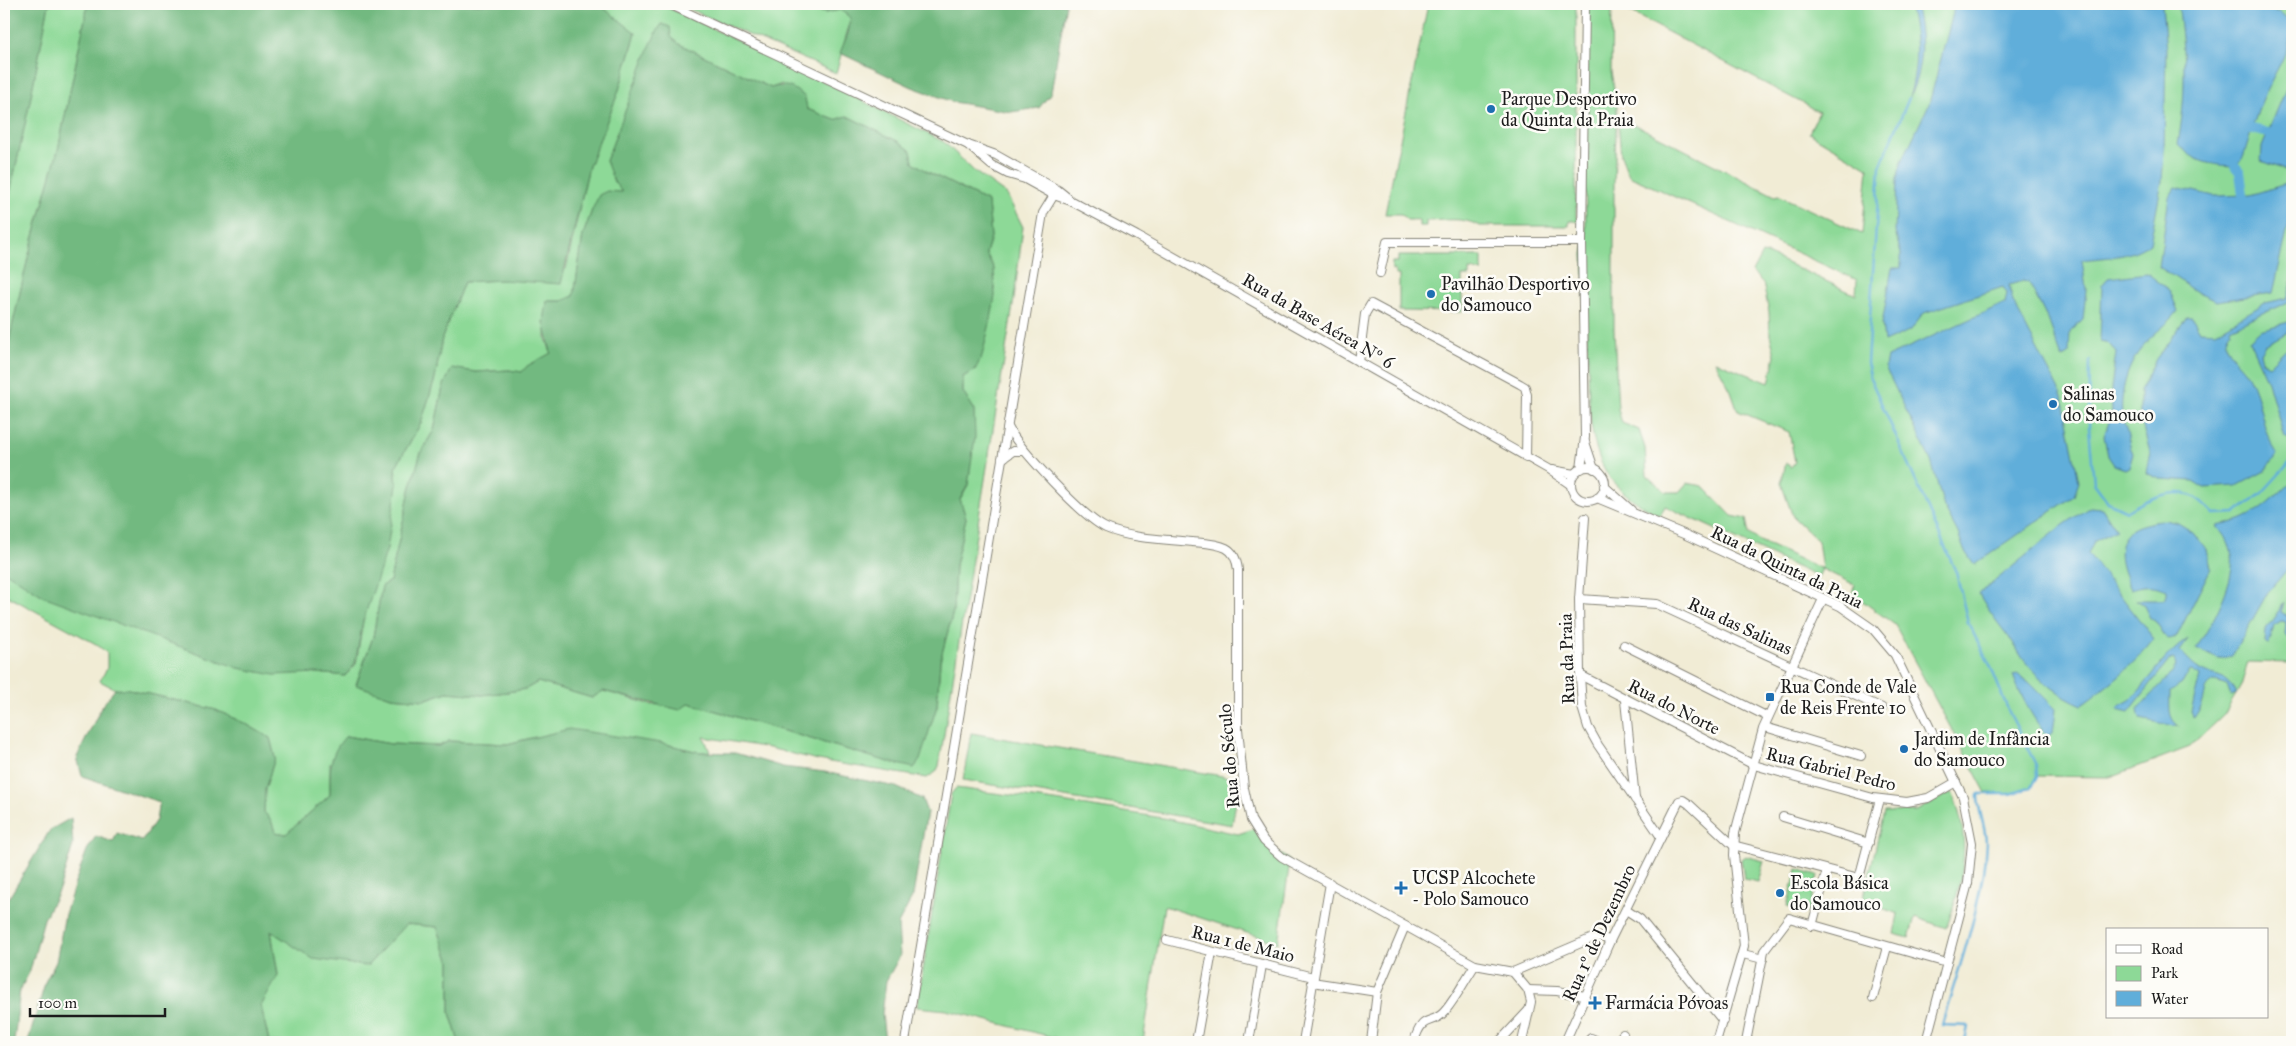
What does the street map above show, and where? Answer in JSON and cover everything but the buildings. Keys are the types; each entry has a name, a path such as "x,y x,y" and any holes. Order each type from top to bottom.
{"street":[{"path":"669,4 968,145 1009,161 1028,174 1058,190 1072,201"},
{"path":"1585,4 1582,242 1585,442 1581,468 1574,474 1571,485 1578,498 1586,501 1597,498 1636,514"},
{"path":"968,145 991,166 1025,179 1054,195 1072,201"},
{"path":"905,1042 1043,213 1054,195"},
{"name":"Rua da Base Aérea Nº 6","path":"1072,201 1548,469"},
{"path":"1380,273 1387,242 1582,242"},
{"path":"1360,362 1365,314 1371,304 1520,384 1525,387 1527,395 1526,458"},
{"name":"Rua do Século","path":"1008,427 1023,451 1087,516 1104,527 1120,533 1209,544 1229,550 1238,564 1238,729 1244,788 1251,820 1264,841 1282,856 1475,965 1513,972"},
{"path":"1585,442 1594,469 1602,476 1604,486 1636,514"},
{"path":"1002,459 1013,451 1023,451"},
{"path":"1581,468 1594,469"},
{"path":"1548,469 1574,474"},
{"path":"1548,469 1571,485"},
{"path":"1597,498 1604,486"},
{"name":"Rua da Quinta da Praia","path":"1636,514 1823,599 1856,616 1873,629 1888,646 1901,666 1956,782 1969,818 1972,855 1968,883 1926,1042"},
{"name":"Rua da Praia","path":"1585,518 1579,599 1582,707 1588,727 1598,745 1661,837"},
{"name":"Rua das Salinas","path":"1579,599 1657,604 1882,708"},
{"path":"1716,1042 1744,946 1733,845 1764,727 1823,599"},
{"path":"1624,645 1768,717"},
{"name":"Rua do Norte","path":"1580,675 1625,700 1754,765"},
{"path":"1625,700 1635,800"},
{"path":"1764,727 1861,756"},
{"name":"Rua Gabriel Pedro","path":"1754,765 1880,799 1908,802 1928,798 1956,782"},
{"path":"1733,845 1859,878 1880,799"},
{"name":"Rua 1º de Dezembro","path":"1565,1042 1610,941 1679,801 1683,800 1733,845"},
{"path":"1783,817 1869,843"},
{"path":"1812,926 1827,870"},
{"path":"1303,1042 1330,883"},
{"path":"1626,910 1640,919 1723,1021"},
{"path":"1746,1042 1764,951 1789,918 1947,963"},
{"path":"1371,1042 1377,992 1405,926"},
{"path":"1522,1042 1531,1002 1528,990 1513,972 1595,938 1602,937 1610,941"},
{"name":"Rua 1 de Maio","path":"1166,940 1313,980 1377,992"},
{"path":"1873,998 1887,947"},
{"path":"1196,1042 1212,952"},
{"path":"1742,954 1763,959"},
{"path":"1249,1042 1262,965"},
{"path":"1414,1042 1417,1029 1422,1022 1444,1013 1475,965"},
{"path":"1528,990 1557,991 1585,996"},
{"path":"1499,1042 1528,1010"},
{"path":"1617,1042 1623,1034"},
{"path":"1587,1042 1591,1038 1600,1042"}],"green space":[{"path":"4,4 49,4 4,220"},
{"path":"49,4 88,4 58,150 28,258 4,362 4,220"},
{"path":"88,4 595,4 601,6 636,33 618,93 589,166 561,284 501,280 464,282 442,338 435,379 421,423 395,468 397,485 387,549 363,621 355,664 345,676 317,673 274,675 238,668 43,596 4,571 4,362 28,258 58,150"},
{"path":"595,4 660,4 817,78 944,142 974,171 1007,195 1023,227 1014,299 939,766 936,772 927,778 818,760 769,748 704,737 710,752 699,752 661,743 535,737 507,744 449,741 439,746 391,744 346,736 330,764 330,795 286,834 275,832 271,820 264,812 265,789 275,758 270,738 216,710 129,689 115,689 100,681 107,668 107,653 96,644 4,594 4,570 317,673 345,676 356,664 363,621 397,485 395,468 421,423 435,379 442,338 464,282 501,280 566,269 589,166 618,93 636,34 601,6","holes":["657,31 671,37 679,44 771,88 782,84 807,109 835,120 847,116 901,143 911,151 913,162 928,172 988,202 991,237 986,253 994,269 975,370 963,377 963,392 974,411 968,485 960,499 966,518 955,565 953,612 940,661 937,706 915,767 889,762 689,703 653,705 603,691 592,698 538,682 526,689 482,695 447,692 424,700 391,697 356,684 373,637 382,586 390,581 410,490 421,452 434,430 443,387 452,369 476,372 509,370 522,372 551,353 546,338 547,301 562,301 574,296 583,235 592,210 622,192 606,161"]},
{"path":"678,4 782,4 825,13 840,10 851,18 836,73"},
{"path":"782,4 1066,4 1051,93 1039,108 1011,112 953,102 912,87 840,53 848,33 851,18 840,10 825,13"},
{"name":"Parque Desportivo da Quinta da Praia","path":"1428,4 1576,4 1576,217 1579,221 1569,221 1569,226 1479,226 1466,221 1446,220 1426,221 1426,226 1419,226 1419,220 1407,220 1401,214 1385,214"},
{"path":"1588,4 1612,4 1611,72 1617,105 1614,184 1614,330 1618,409 1622,423 1639,430 1645,448 1647,476 1666,492 1679,492 1687,483 1703,486 1732,516 1746,519 1749,534 1760,541 1822,569 1818,577 1665,506 1660,516 1622,491 1609,477 1599,457 1590,415 1583,254 1586,241 1585,129"},
{"name":"Salinas do Samouco","path":"1615,4 2292,4 2292,663 2248,662 2241,686 2224,715 2190,747 2110,777 2037,776 2030,788 2010,794 1986,793 1895,625 1853,594 1855,585 1822,569 1818,541 1793,517 1781,483 1786,463 1791,467 1795,462 1789,432 1738,411 1731,391 1715,361 1769,383 1775,355 1770,335 1769,312 1763,283 1752,272 1762,253 1856,295 1857,280 1629,176 1621,156 1618,121 1624,119 1775,196 1778,195 1862,234 1868,168 1809,133 1819,112"},
{"path":"662,24 670,27 671,37 679,44 771,88 785,86 793,88 805,97 807,109 835,120 847,116 901,143 911,151 913,162 928,172 988,202 991,237 986,253 994,269 995,296 982,356 975,370 963,377 963,392 974,411 975,437 968,485 960,499 966,518 955,565 953,612 940,661 937,706 920,760 914,768 689,703 680,710 603,691 592,698 538,682 526,689 507,692 482,695 447,692 424,700 391,697 356,685 373,637 382,586 390,581 410,490 421,452 434,430 443,387 452,368 476,372 509,370 522,372 527,366 551,353 544,322 547,301 562,301 574,296 583,235 592,210 599,195 607,191 622,192 614,182 606,161 650,46"},
{"name":"Pavilhão Desportivo do Samouco","path":"1398,256 1482,256 1482,271 1469,270 1469,276 1462,276 1462,312 1399,311 1399,275 1395,275 1395,270 1392,270 1392,262 1398,262"},
{"path":"115,689 129,689 216,710 270,738 275,758 265,789 264,812 271,820 275,832 286,834 330,795 331,763 336,750 346,736 391,744 439,746 449,741 507,744 569,729 661,743 699,752 735,753 783,767 825,772 896,787 922,799 927,812 913,896 898,924 900,956 886,981 882,1014 885,1042 459,1042 450,1013 450,962 437,927 406,924 367,966 313,959 271,931 278,976 261,1006 269,1042 28,1042 46,980 56,962 65,914 87,850 96,836 113,842 117,833 142,841 156,820 159,802 82,776 77,757 102,706"},
{"path":"971,733 1240,779 1232,825 963,780"},
{"path":"956,788 1163,818 1238,834 1256,828 1264,841 1290,861 1278,943 1164,906 1143,1042 1072,1042 946,1010 917,1007 951,794"},
{"path":"1952,792 1962,827 1964,843 1961,877 1946,928 1915,917 1909,938 1894,934 1898,914 1863,901 1884,812 1916,811"},
{"path":"71,818 73,845 60,887 44,919 30,971 20,990 14,1042 4,1042 4,903 50,830"},
{"path":"1745,856 1764,861 1758,882 1744,879 1741,859"},
{"path":"1797,869 1818,875 1808,913 1787,907"},
{"path":"405,924 437,927 450,962 450,1013 459,1042 269,1042 261,1006 278,974 271,931 311,957 367,966"}],"water":[{"path":"1909,4 1915,4 1920,29 1921,52 1917,75 1909,98 1916,62 1916,51"},
{"path":"1953,4 2162,4 2166,50 2162,181 2150,243 2135,252 2082,260 2086,289 2083,320 2070,332 2069,353 2062,358 2049,322 2029,283 2023,281 2009,285 2013,302 2062,396 2079,482 2074,496 1974,565 1964,550 1958,533 1944,507 1931,461 1885,367 1887,357 2005,303 2007,293 2003,287 1924,313 1911,330 1884,342 1882,324 1892,268 1901,268 1901,254 1895,232 1897,179 1902,161 1929,104 1953,13"},
{"path":"2178,4 2228,4 2280,12 2292,23 2289,42 2262,100 2243,158 2235,166 2204,162 2191,155 2178,144 2183,108 2184,74"},
{"path":"2292,74 2292,173 2261,161 2262,147"},
{"path":"2289,183 2291,215 2273,293 2216,301 2200,294 2159,267 2169,197 2176,187 2214,196 2250,195"},
{"path":"2147,273 2170,291 2178,311 2143,346 2129,370 2122,398 2122,419 2133,453 2129,467 2125,469 2114,465 2108,456 2104,436 2112,414 2111,389 2116,352 2109,344 2100,342 2102,285 2108,278"},
{"path":"2292,283 2292,303 2288,302 2230,328 2231,330 2226,341 2229,352 2246,372 2253,385 2264,425 2277,453 2274,460 2265,471 2237,486 2205,488 2194,481 2160,479 2146,473 2150,452 2140,417 2140,391 2156,359 2187,317 2192,317 2200,331 2216,332 2265,303 2287,298"},
{"path":"2292,321 2292,333 2288,332 2265,345 2260,353 2262,361 2269,365 2292,343 2292,365 2286,386 2287,390 2292,391 2292,439 2286,438 2283,434 2268,382 2249,340 2260,330"},
{"path":"2292,481 2292,564 2268,592 2232,656 2218,659 2196,648 2216,615 2231,573 2231,550 2217,526 2240,520 2250,515 2275,497"},
{"path":"2090,507 2102,508 2116,530 2095,541 2088,553 2154,639 2120,675 2082,705 2052,688 2033,671 1979,594 2062,526"},
{"path":"2165,520 2178,523 2193,532 2207,550 2211,568 2176,638 2167,639 2156,622 2150,618 2143,604 2136,600 2164,600 2166,590 2148,586 2131,589 2120,559 2122,543 2125,536 2131,530"},
{"path":"2284,603 2281,612 2292,618 2292,638 2290,640 2285,634 2286,622 2280,621 2274,625 2269,644 2265,643 2266,629"},
{"path":"2188,639 2179,651 2197,668 2224,678 2232,686 2236,694 2231,696 2227,685 2215,681 2211,683 2207,687 2202,704 2194,718 2191,711 2200,676 2190,670 2182,684 2170,692 2171,716 2180,727 2140,719 2138,710 2172,672 2176,666 2174,660 2168,662 2129,712 2117,709 2132,698 2165,659"},
{"path":"2017,674 2029,682 2056,709 2053,733 2048,736 2033,716 2015,682 2013,675"}],"waterway":[{"path":"1909,98 1880,167 1867,363 1871,380 1956,572 1968,623 1990,665 2009,712 2036,765 2037,776 2030,788 2010,794 1978,794 1986,837 1984,866 1969,935 1942,1025 1968,1026 1965,1042"},
{"path":"2253,129 2268,133"},
{"path":"2235,166 2240,172 2243,195"},
{"path":"2090,361 2089,427 2094,483 2108,502 2127,511 2143,502 2179,493 2188,494 2196,498 2214,514 2236,513 2261,494 2292,460"}],"place":[{"name":"Parque Desportivo da Quinta da Praia","path":"1491,109"},
{"name":"Pavilhão Desportivo do Samouco","path":"1431,294"},
{"name":"Salinas do Samouco","path":"2053,404"},
{"name":"Rua Conde de Vale de Reis Frente 10","path":"1770,697"},
{"name":"Jardim de Infância do Samouco","path":"1904,749"},
{"name":"UCSP Alcochete - Polo Samouco","path":"1401,888"},
{"name":"Escola Básica do Samouco","path":"1780,893"},
{"name":"Farmácia Póvoas","path":"1595,1003"}]}
